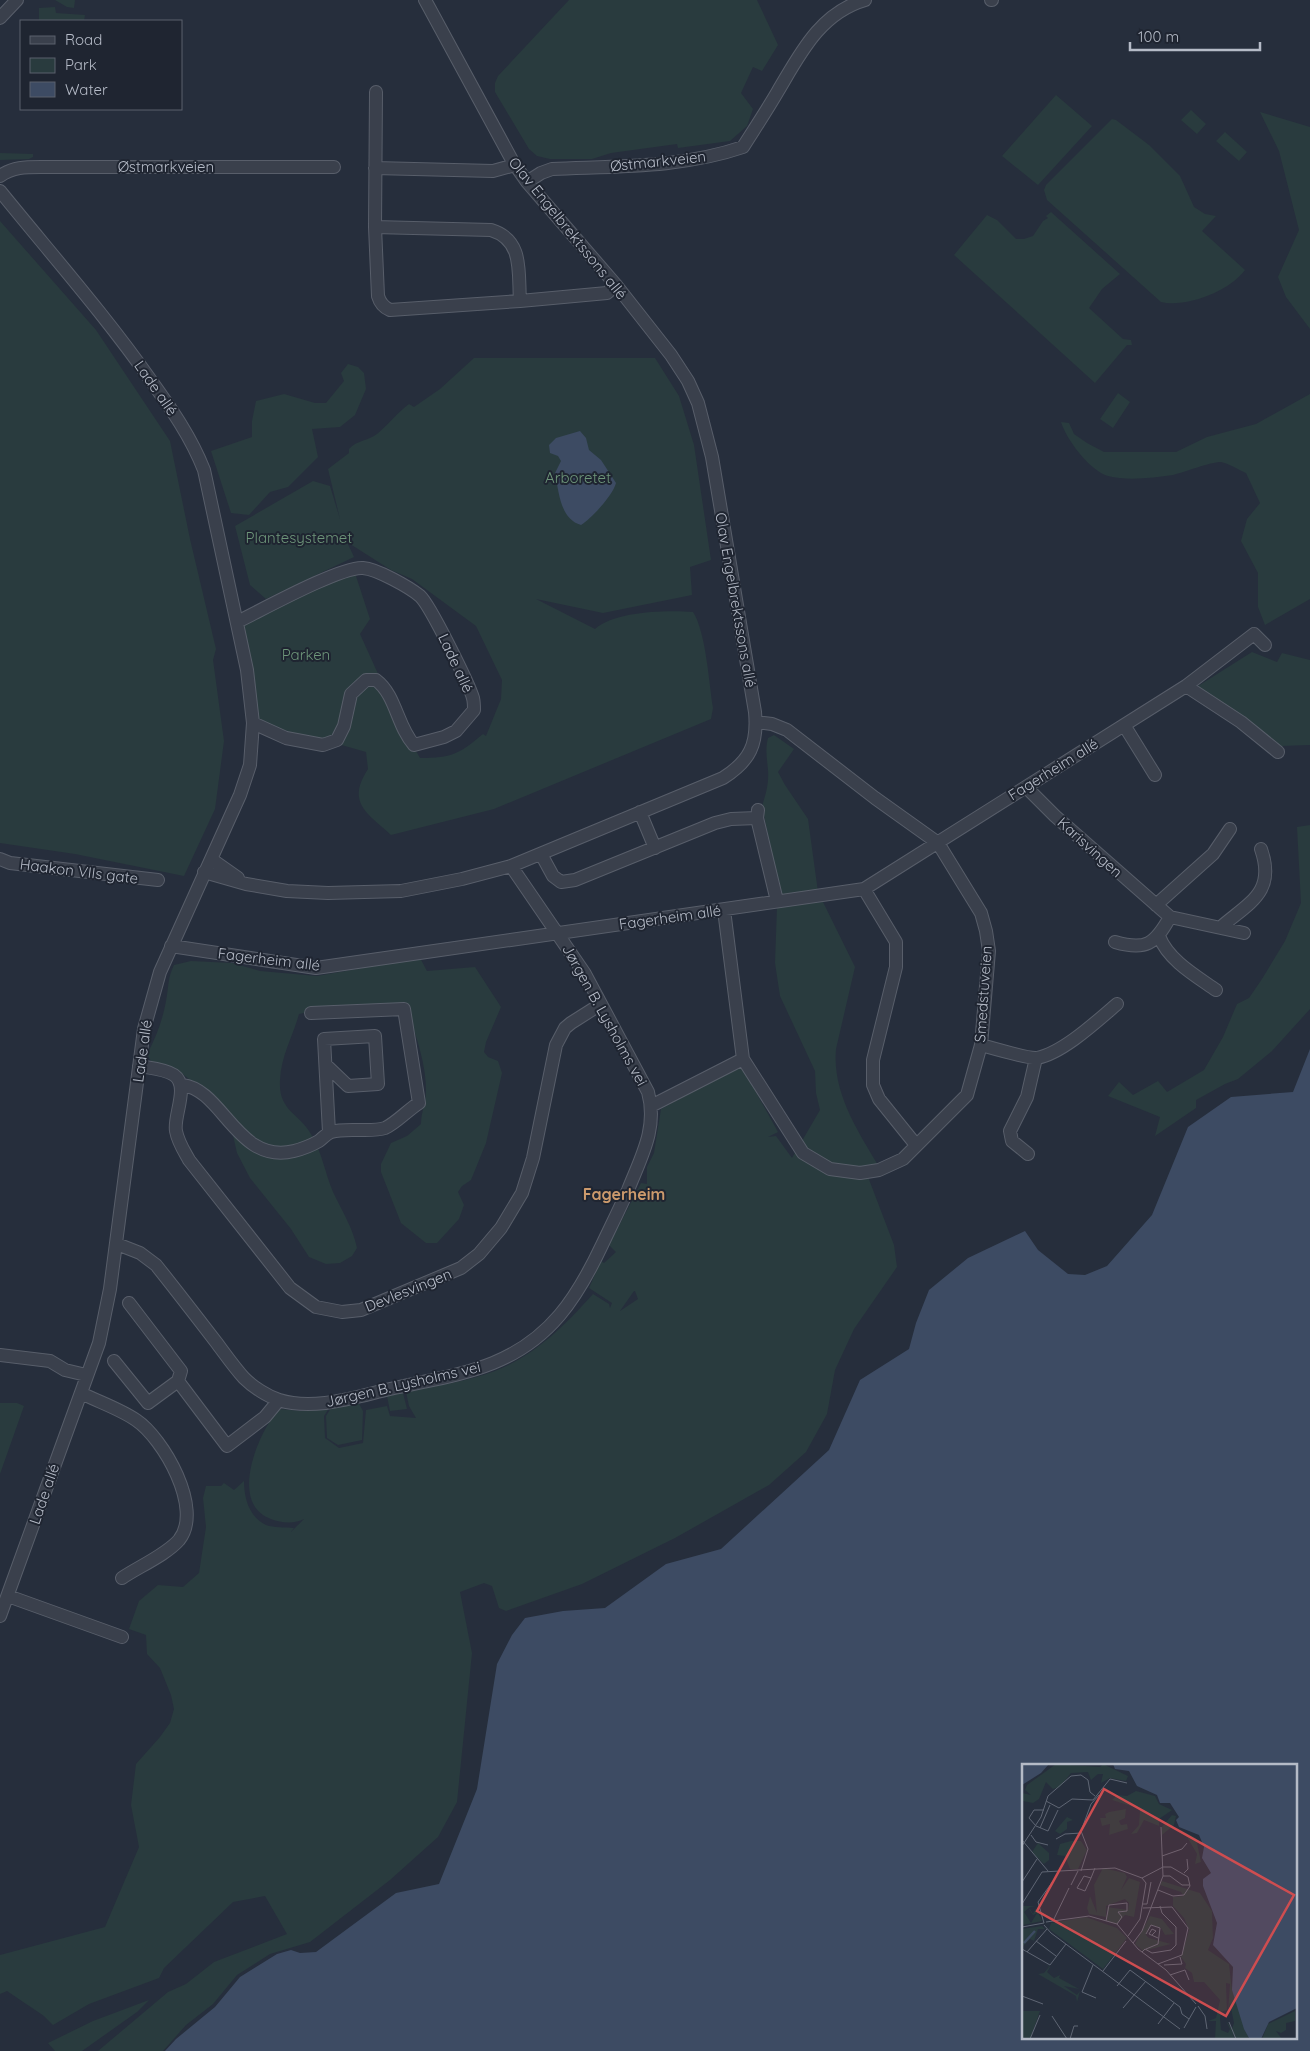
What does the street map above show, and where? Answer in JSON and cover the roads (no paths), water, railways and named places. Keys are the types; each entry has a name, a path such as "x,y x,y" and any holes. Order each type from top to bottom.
{"street":[{"path":"0,18 17,0"},
{"name":"Olav Engelbrektssons allé","path":"204,872 246,884 287,891 328,894 401,890 511,866 732,772 740,765 753,746 756,736 756,722 712,457 695,398 681,369 616,285 527,182 516,166 425,0"},
{"name":"Østmarkveien","path":"527,182 541,173 552,169 701,159 743,146 803,48 817,30 838,6 866,0"},
{"path":"376,92 375,227 378,296 380,302 386,308 390,310 607,293 616,285"},
{"name":"Østmarkveien","path":"0,176 18,167 40,166 334,167"},
{"path":"375,168 493,171 516,166"},
{"name":"Lade allé","path":"0,191 132,354 185,430 204,470 247,670 253,723 247,773 240,795 171,946 153,991 147,1012 110,1289 99,1343 0,1616"},
{"path":"375,227 491,230 502,233 512,242 516,254 520,301"},
{"name":"Lade allé","path":"237,622 347,570 362,568 375,571 422,597 444,636 472,698 474,710 456,731 414,745 398,718 385,687 376,680 366,680 352,694 344,726 337,740 323,745 286,738 253,723"},
{"name":"Fagerheim allé","path":"171,946 316,968 864,889 1186,686 1254,634 1265,645"},
{"path":"1186,686 1241,722 1278,752"},
{"name":"Smedstuveien","path":"743,1059 803,1153 830,1169 860,1174 879,1170 903,1159 967,1095 981,1045 989,951 981,913 938,843 786,730 772,724 756,722"},
{"path":"1124,725 1155,775"},
{"name":"Karisvingen","path":"1026,787 1170,918"},
{"path":"640,812 654,848"},
{"path":"541,854 553,876 561,882 576,880 715,823 758,814 777,901"},
{"path":"1156,905 1213,854 1230,829"},
{"path":"1221,927 1262,890 1266,879 1261,849"},
{"name":"Olav Engelbrektssons allé","path":"211,858 246,884"},
{"name":"Haakon VIIs gate","path":"0,859 28,865 158,880"},
{"name":"Jørgen B. Lysholms vei","path":"116,1244 140,1253 156,1264 245,1379 265,1394 279,1400 301,1404 315,1404 462,1372 492,1364 516,1352 538,1337 567,1307 589,1273 643,1156 650,1128 652,1106 648,1092 585,974 511,866"},
{"path":"864,889 896,942 896,967 873,1060 873,1085 879,1099 916,1145"},
{"path":"652,1106 743,1059 724,910"},
{"path":"1116,942 1132,947 1143,946 1159,936 1170,918 1244,932"},
{"path":"1159,936 1162,943 1184,967 1216,990"},
{"name":"Devlesvingen","path":"182,1085 176,1130 189,1160 290,1288 316,1308 330,1312 351,1312 461,1268 479,1254 500,1228 522,1193 533,1158 556,1044 570,1023 602,1004"},
{"path":"981,1045 1036,1058 1061,1047 1081,1035 1117,1004"},
{"path":"140,1066 174,1075 182,1085 190,1086 200,1091 236,1129 262,1151 281,1153 295,1151 317,1142 329,1132 384,1128 419,1103 404,1009 311,1014"},
{"path":"326,1065 348,1086 378,1084 375,1036 324,1039 329,1132"},
{"path":"1028,1154 1012,1141 1010,1131 1027,1097 1036,1058"},
{"path":"114,1361 148,1403 178,1381 181,1371 129,1303"},
{"path":"0,1355 50,1361 65,1370 86,1376"},
{"path":"178,1381 227,1446 264,1417 279,1400"},
{"path":"81,1393 137,1420 157,1443 171,1464 185,1496 187,1507 185,1528 179,1539 171,1547 122,1578"},
{"path":"8,1596 122,1636"}],"water":[{"path":"580,431 586,438 589,450 601,460 616,483 602,506 581,525 569,517 562,504 555,473 561,461 558,456 550,453 549,445 556,438"},
{"path":"1310,1049 1310,2051 165,2051 176,2039 215,2007 240,1977 277,1954 291,1950 300,1953 316,1952 396,1893 439,1884 477,1789 497,1664 512,1635 525,1618 563,1611 605,1608 666,1564 721,1549 829,1450 860,1380 909,1349 916,1323 929,1290 968,1258 1025,1231 1038,1250 1068,1274 1085,1275 1107,1266 1152,1215 1188,1127 1231,1097 1293,1092"}],"district":[{"name":"Fagerheim","path":"624,1194"}],"park label":[{"name":"Arboretet","path":"578,477"},
{"name":"Plantesystemet","path":"299,537"},
{"name":"Parken","path":"306,654"}]}
